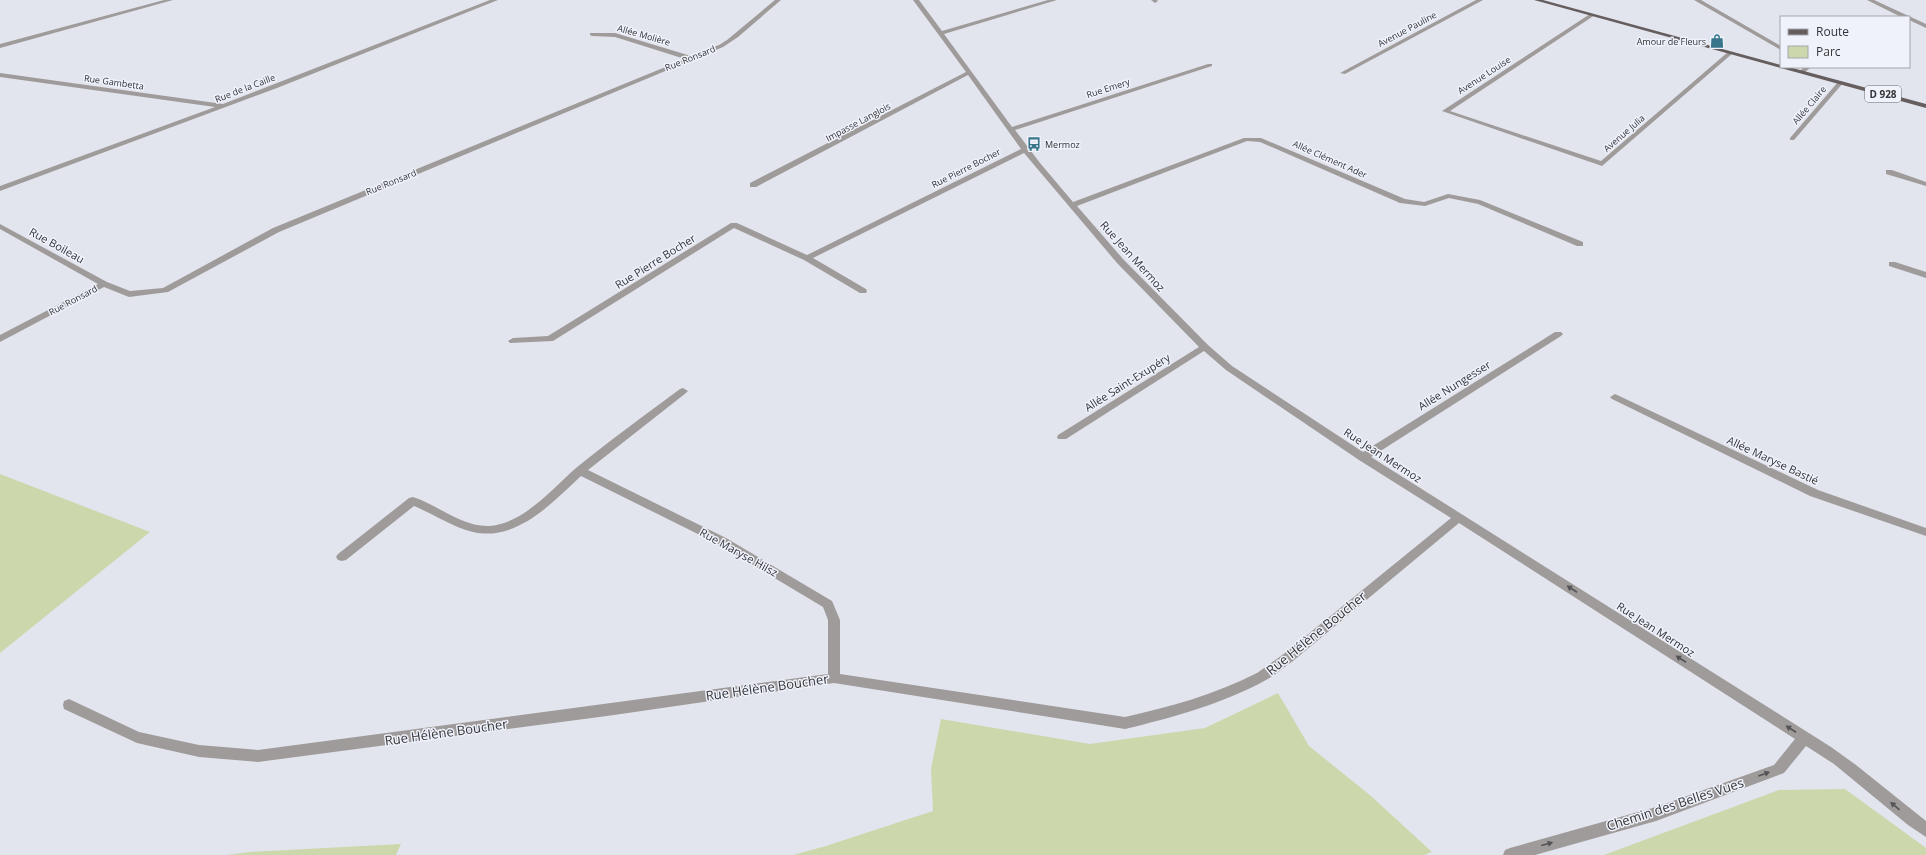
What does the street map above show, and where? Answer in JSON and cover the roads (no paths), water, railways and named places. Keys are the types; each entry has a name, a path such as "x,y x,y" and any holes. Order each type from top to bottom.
{"main road":[{"name":"D 928","path":"1537,0 1780,67"},
{"name":"D 928","path":"1785,68 1926,106"}],"street":[{"path":"0,46 170,0"},
{"name":"Rue de la Caille","path":"0,189 225,106 495,0"},
{"name":"Rue Ronsard","path":"0,338 104,284 129,294 165,290 276,230 690,58 732,39 778,0"},
{"name":"Rue Jean Mermoz","path":"916,0 1037,164 1120,261 1205,347 1235,372 1363,457 1849,766 1908,817 1926,830"},
{"path":"941,33 1054,0"},
{"name":"Avenue Pauline","path":"1343,73 1480,0"},
{"path":"1697,0 1780,47"},
{"path":"1870,0 1904,16"},
{"name":"Avenue Louise","path":"1512,134 1445,111 1592,15"},
{"path":"1910,18 1926,26"},
{"name":"Allée Molière","path":"592,34 615,35 690,58"},
{"name":"Avenue Julia","path":"1512,134 1602,164 1730,53"},
{"name":"Rue Emery","path":"1012,129 1210,65"},
{"path":"1802,72 1807,68"},
{"name":"Impasse Langlois","path":"753,186 970,72"},
{"name":"Rue Gambetta","path":"0,75 225,106"},
{"name":"Allée Claire","path":"1792,139 1840,83"},
{"name":"Allée Clément Ader","path":"1072,205 1246,139 1261,140 1403,202 1425,204 1448,196 1480,202 1580,244"},
{"name":"Rue Pierre Bocher","path":"807,258 1026,149"},
{"path":"1889,172 1926,184"},
{"name":"Rue Pierre Bocher","path":"513,341 550,338 734,225 807,258 863,291"},
{"name":"Rue Boileau","path":"0,226 104,284"},
{"path":"1892,264 1926,275"},
{"name":"Allée Nungesser","path":"1363,457 1558,334"},
{"name":"Allée Saint-Exupéry","path":"1062,437 1205,347"},
{"path":"342,557 413,500 475,528 490,530 508,526 524,518 580,471 683,391"},
{"name":"Allée Maryse Bastié","path":"1615,397 1814,493 1926,532"},
{"name":"Rue Maryse Hilsz","path":"580,471 722,541 828,604 834,620 834,678"},
{"name":"Rue Hélène Boucher","path":"69,705 137,737 199,751 258,756 834,678 1125,723 1163,714 1230,691 1262,676 1289,656 1459,517"},
{"name":"Chemin des Belles Vues","path":"1510,855 1656,814 1779,769 1804,738"}],"place":[{"name":"Amour de Fleurs","path":"1717,41"},
{"name":"Mermoz","path":"1034,144"}]}
